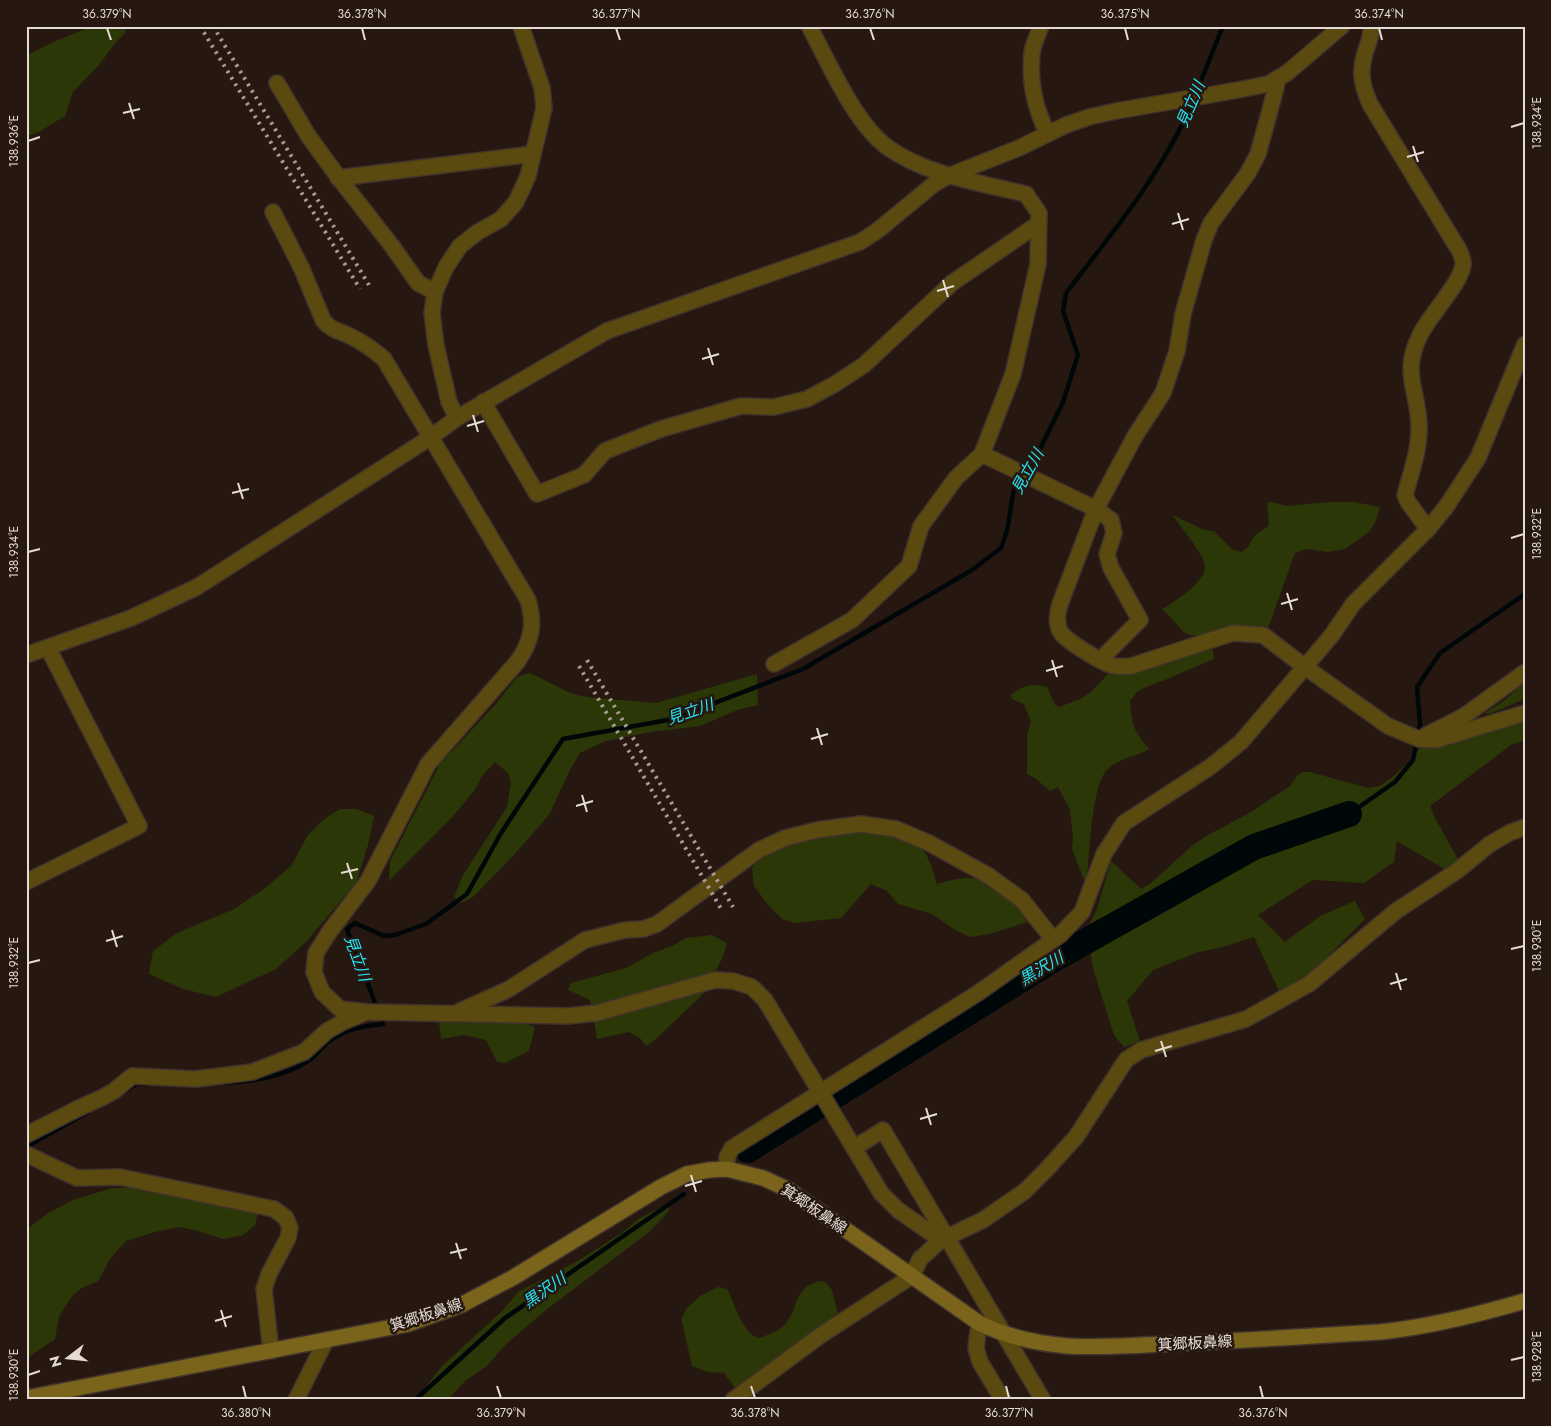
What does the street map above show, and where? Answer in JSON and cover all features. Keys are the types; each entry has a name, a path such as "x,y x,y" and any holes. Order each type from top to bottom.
{"main road":[{"name":"箕郷板鼻線","path":"26,1398 408,1324 461,1305 514,1277 661,1187 687,1174 709,1170 727,1170 763,1178 789,1190 979,1323 1005,1335 1039,1343 1067,1347 1380,1332 1411,1329 1466,1318 1525,1301"}],"street":[{"path":"457,418 449,402 436,345 432,313 435,292 446,267 460,246 478,232 501,219 516,202 528,176 544,108 542,88 521,26"},
{"path":"774,664 852,620 909,566 921,526 956,478 982,454 1013,374 1038,264 1038,213 1026,194 948,176 908,159 886,146 853,107 809,26"},
{"path":"1041,26 1032,52 1032,93 1038,115 1048,134"},
{"path":"26,655 131,618 197,587 432,437 457,418 607,331 860,242 877,231 934,184 948,176 1019,148 1066,125 1089,117 1268,84 1287,73 1342,26"},
{"path":"1371,26 1372,36 1364,54 1361,69 1362,84 1370,104 1459,250 1464,263 1460,275 1420,336 1412,356 1410,376 1420,423 1419,438 1405,495 1428,529"},
{"path":"1277,80 1258,154 1248,173 1211,223 1204,240 1183,314 1177,351 1163,392 1135,436 1096,509 1057,614 1059,630 1071,643 1115,666 1131,666 1233,633 1263,635 1388,726 1419,739 1436,740 1525,713"},
{"path":"277,83 309,137 338,178 392,246 418,284 435,292"},
{"path":"338,178 534,154"},
{"path":"273,212 302,270 323,320 327,326 352,337 384,359 528,600 531,612 531,630 528,646 518,661 428,764 368,881 330,931 316,954 314,972 322,992 340,1009 367,1012 567,1016 597,1012 715,980 733,981 752,987 765,1000 881,1193 890,1204 944,1239"},
{"path":"484,402 537,494 584,475 604,451 661,429 741,406 774,407 807,399 835,384 864,365 952,283 1038,224"},
{"path":"727,1170 727,1157 732,1148 978,993 1060,935 1082,912 1104,854 1124,823 1210,767 1241,742 1332,635 1354,604 1428,529 1458,491 1478,458 1525,344"},
{"path":"982,454 1096,509 1111,520 1114,533 1107,554 1110,568 1140,620 1101,659"},
{"path":"26,882 139,826 48,648"},
{"path":"1419,739 1464,716 1525,672"},
{"path":"452,1014 508,989 585,940 625,930 643,929 657,924 759,850 785,838 817,830 861,824 896,829 929,843 980,872 1022,900 1054,939"},
{"path":"733,1400 821,1335 912,1276 920,1260 944,1239 983,1220 1025,1191 1048,1169 1076,1137 1126,1060 1133,1054 1246,1019 1309,984 1396,911 1457,871 1490,844 1509,833 1525,827"},
{"path":"26,1135 104,1097 132,1076 196,1079 252,1072 304,1052 327,1031 367,1012"},
{"path":"854,1148 883,1130 944,1239 1005,1335 1043,1400"},
{"path":"26,1154 77,1178 120,1177 274,1209 286,1218 290,1228 288,1238 269,1274 264,1289 271,1351"},
{"path":"979,1323 976,1348 980,1362 1003,1400"},
{"path":"296,1400 326,1340"}],"green space":[{"path":"93,26 123,26 126,32 99,65 73,92 65,116 37,133 26,136 26,56 51,43"},
{"path":"1271,502 1287,506 1354,502 1380,507 1375,523 1369,532 1345,549 1328,552 1306,549 1295,553 1267,631 1211,637 1190,635 1184,632 1162,609 1196,584 1204,571 1205,565 1196,547 1173,515 1204,530 1214,531 1232,549 1241,552 1248,547 1254,536 1268,526 1267,503"},
{"path":"1212,645 1214,659 1138,691 1130,701 1134,727 1149,749 1118,762 1108,769 1102,777 1095,804 1090,837 1087,878 1084,880 1072,849 1070,809 1058,787 1050,791 1027,774 1027,735 1031,722 1024,704 1012,699 1011,695 1028,686 1047,687 1055,705 1059,707 1090,693 1112,670"},
{"path":"530,673 570,693 587,697 656,703 757,674 758,705 737,710 700,726 650,732 606,741 580,753 549,815 473,897 461,903 454,897 463,875 507,807 511,782 508,773 495,762 483,775 474,791 454,815 389,881 390,861 440,764 495,705 517,677"},
{"path":"1525,682 1525,699 1489,714 1485,713 1504,701"},
{"path":"1525,720 1525,740 1511,745 1430,806 1458,859 1455,863 1444,869 1397,841 1394,862 1364,883 1313,880 1258,915 1285,942 1320,916 1355,901 1365,919 1308,976 1279,991 1254,937 1199,952 1153,970 1127,1001 1140,1041 1124,1047 1114,1035 1094,972 1086,932 1097,909 1111,861 1141,889 1151,883 1193,845 1251,812 1290,786 1298,775 1303,772 1310,772 1368,788 1380,786 1406,765 1421,746"},
{"path":"340,809 357,809 374,816 368,845 356,883 306,942 276,969 216,997 183,989 149,974 153,951 177,933 234,909 264,889 291,866 308,835 323,820"},
{"path":"863,832 885,835 916,844 927,856 937,884 967,878 983,881 1034,920 989,934 970,937 955,930 932,914 898,904 887,891 871,884 841,918 795,923 782,919 768,905 754,886 752,868 764,857 782,847 817,835"},
{"path":"712,935 727,943 723,957 703,994 657,1038 646,1046 640,1038 629,1032 597,1039 590,1000 568,990 571,983 626,968 686,938"},
{"path":"439,1022 524,1023 535,1027 529,1051 505,1063 497,1062 486,1040 464,1035 441,1039"},
{"path":"112,1188 130,1188 258,1212 255,1225 243,1235 223,1239 179,1227 126,1241 110,1259 98,1281 82,1288 73,1295 59,1316 55,1339 26,1359 26,1230 48,1213 73,1200"},
{"path":"664,1206 668,1207 669,1211 648,1233 546,1310 504,1346 487,1366 465,1381 448,1400 416,1400 441,1367 502,1311 518,1292 581,1259 623,1232 640,1218"},
{"path":"819,1281 825,1282 832,1290 838,1314 736,1389 724,1373 708,1372 692,1366 682,1318 687,1308 700,1296 718,1287 727,1289 748,1331 759,1338 781,1328 790,1317 805,1288"}],"waterway":[{"name":"見立川","path":"1196,93 1223,26"},
{"name":"見立川","path":"218,1083 241,1082 276,1075 298,1067 311,1059 328,1042 343,1033 362,1027 383,1024 347,929 355,923 384,936 395,935 426,924 467,894 501,833 563,739 673,719 803,669 972,570 1001,548 1007,531 1014,488 1038,453 1063,402 1078,355 1063,311 1066,293 1152,177 1181,127 1193,101"},
{"path":"1349,814 1395,782 1413,760 1420,724 1417,687 1440,653 1525,594"},
{"name":"黒沢川","path":"748,1150 1049,962 1254,847 1349,814"},
{"name":"見立川","path":"125,1091 136,1084 150,1084"},
{"name":"見立川","path":"26,1147 88,1112"},
{"name":"黒沢川","path":"415,1400 505,1318 684,1194"}],"railway":[{"path":"200,26 360,289"},
{"path":"213,26 369,285"},
{"path":"587,660 733,907"},
{"path":"579,666 723,912"}]}
